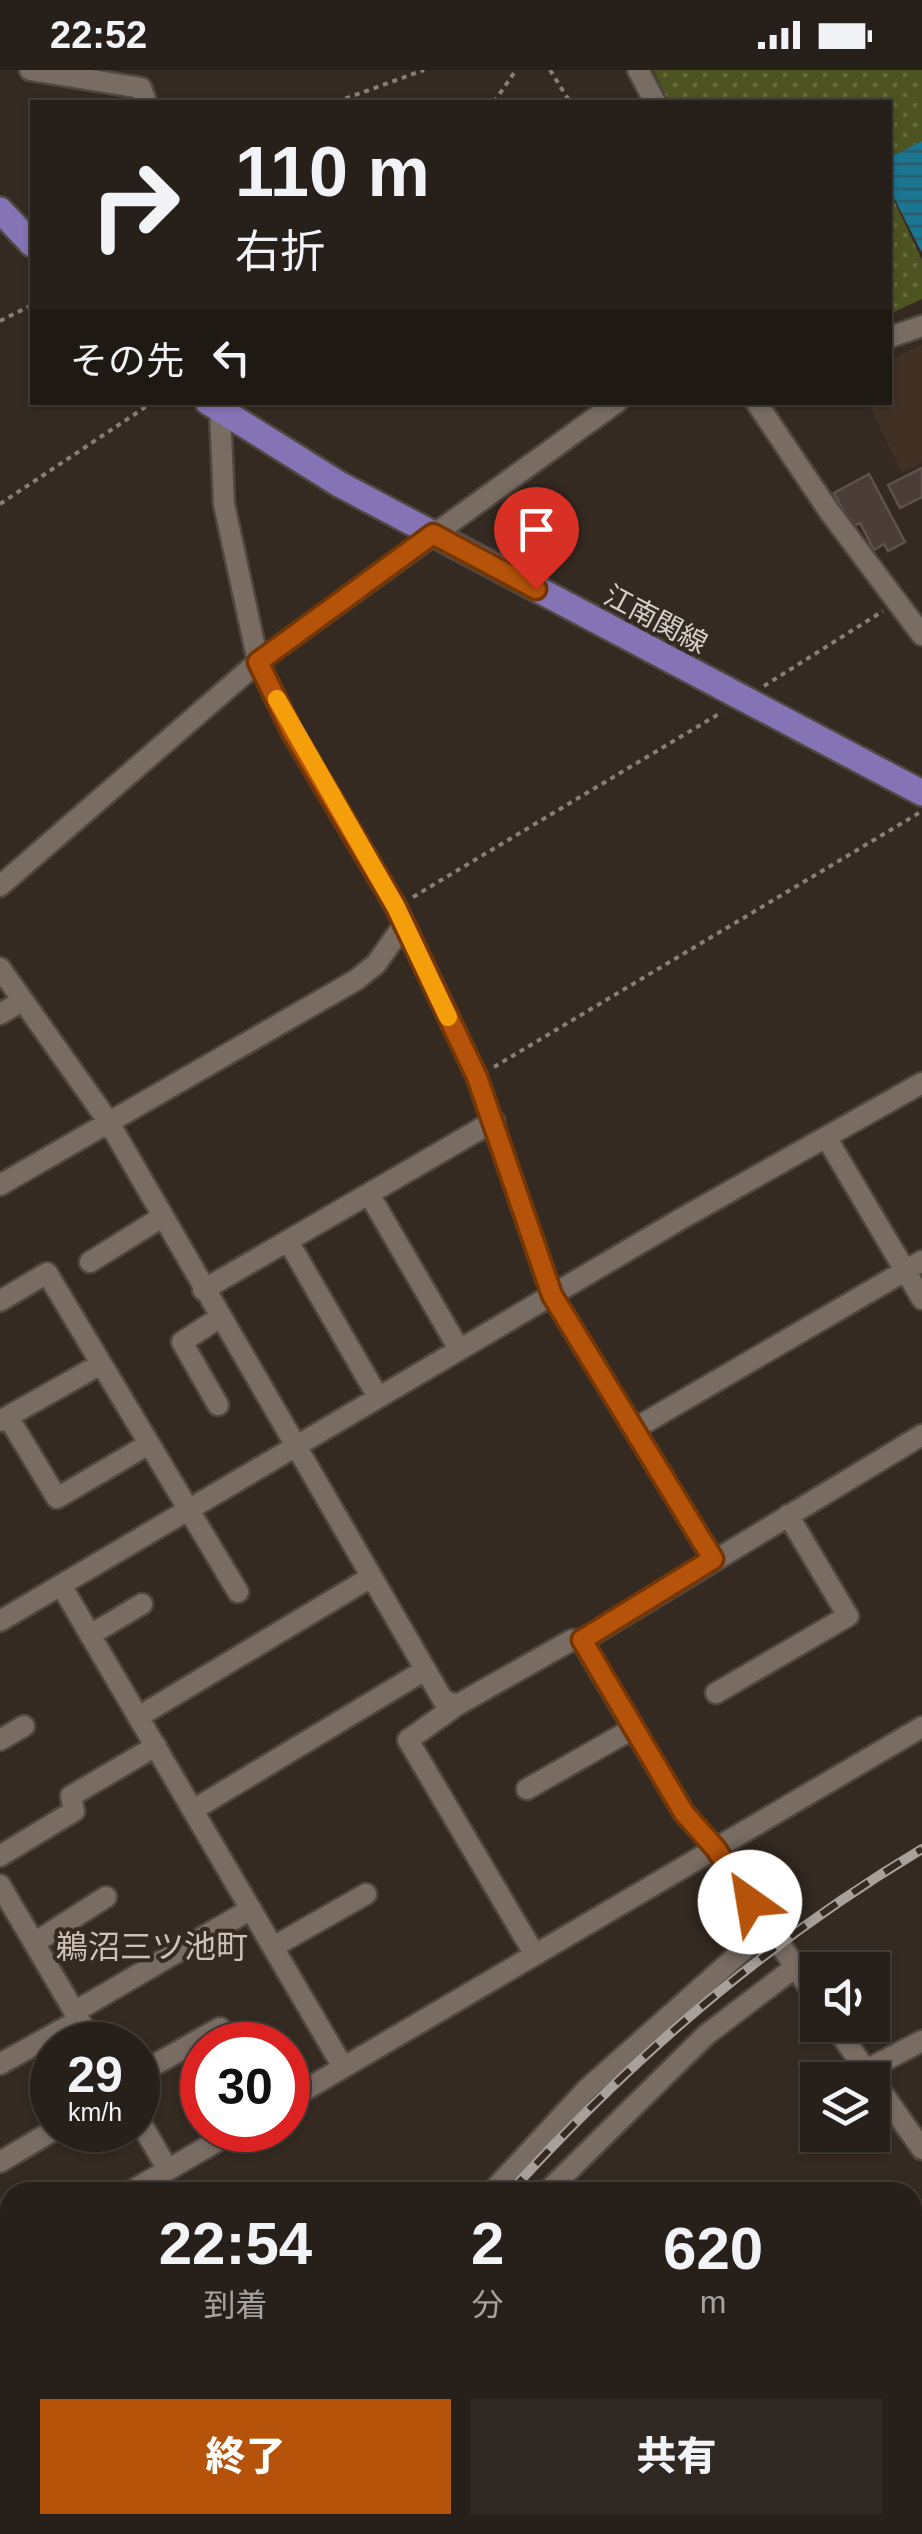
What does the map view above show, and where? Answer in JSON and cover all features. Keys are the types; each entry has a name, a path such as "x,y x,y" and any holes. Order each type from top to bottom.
{"main road":[{"path":"0,210 30,242"},
{"name":"江南関線","path":"214,407 338,484 922,794"}],"street":[{"path":"30,70 141,88 145,100"},
{"path":"638,70 654,100"},
{"path":"892,335 922,326"},
{"path":"0,886 258,662 613,405"},
{"path":"758,405 829,511 922,635"},
{"path":"214,407 224,504 258,662 292,732 400,916 477,1077 552,1295 713,1559"},
{"path":"0,1185 356,980 376,964 400,916"},
{"path":"0,968 108,1121 202,1290 443,1700 457,1705"},
{"path":"0,1014 22,1001"},
{"path":"0,1621 378,1396 922,1082"},
{"path":"202,1290 494,1120"},
{"path":"826,1137 914,1266 922,1298"},
{"path":"369,1194 460,1349"},
{"path":"90,1262 162,1217"},
{"path":"288,1241 378,1396"},
{"path":"634,1429 914,1266"},
{"path":"0,1300 47,1274 238,1592"},
{"path":"218,1405 182,1342 219,1318"},
{"path":"101,1364 4,1419 57,1498 148,1444"},
{"path":"535,1955 408,1740 457,1705 572,1640 582,1640 922,1436"},
{"path":"716,1693 848,1616 788,1514"},
{"path":"138,1717 371,1578"},
{"path":"61,1584 344,2067"},
{"path":"90,1635 142,1604"},
{"path":"582,1640 684,1813 716,1849 800,1976"},
{"path":"193,1810 426,1670"},
{"path":"0,1740 24,1726"},
{"path":"310,2087 922,1727"},
{"path":"527,1790 634,1728"},
{"path":"0,1856 74,1811 72,1796 156,1746"},
{"path":"273,1947 366,1894"},
{"path":"3,1898 81,2022"},
{"path":"34,1943 106,1898"},
{"path":"0,2064 251,1909"},
{"path":"501,2182 587,2090 767,1928"},
{"path":"557,2182 706,2035 794,1968"},
{"path":"881,2062 922,2040"},
{"path":"890,2104 922,2149"},
{"path":"0,2162 30,2144"},
{"path":"158,2152 168,2170"},
{"path":"152,2182 199,2152"}],"path":[{"path":"342,100 424,70"},
{"path":"495,100 516,70"},
{"path":"550,70 569,100"},
{"path":"0,322 30,306"},
{"path":"0,504 148,405"},
{"path":"400,916 897,600"},
{"path":"477,1077 922,811"}],"shaded area":[{"path":"922,344 922,463 902,473 869,405 892,405 892,359"}],"green space":[{"path":"653,70 922,70 922,141 892,156 892,100 668,100"},
{"path":"892,196 922,260 922,299 892,313"}],"water":[{"path":"922,141 922,253 892,194 892,156"}],"building":[{"path":"922,468 922,497 900,508 888,485"},
{"path":"869,474 905,542 888,551 884,544 874,550 860,523 852,527 834,493"}],"railway":[{"path":"519,2182 603,2095 703,2005 809,1923 922,1849"}],"slow traffic":[{"path":"277,699 292,732 396,907 448,1017"}],"district":[{"name":"鵜沼三ツ池町","path":"152,1947"}],"route":[{"path":"536,589 433,534 258,662 292,732 396,907 477,1077 552,1295 713,1559 582,1640 684,1813 716,1849 750,1902"}]}
